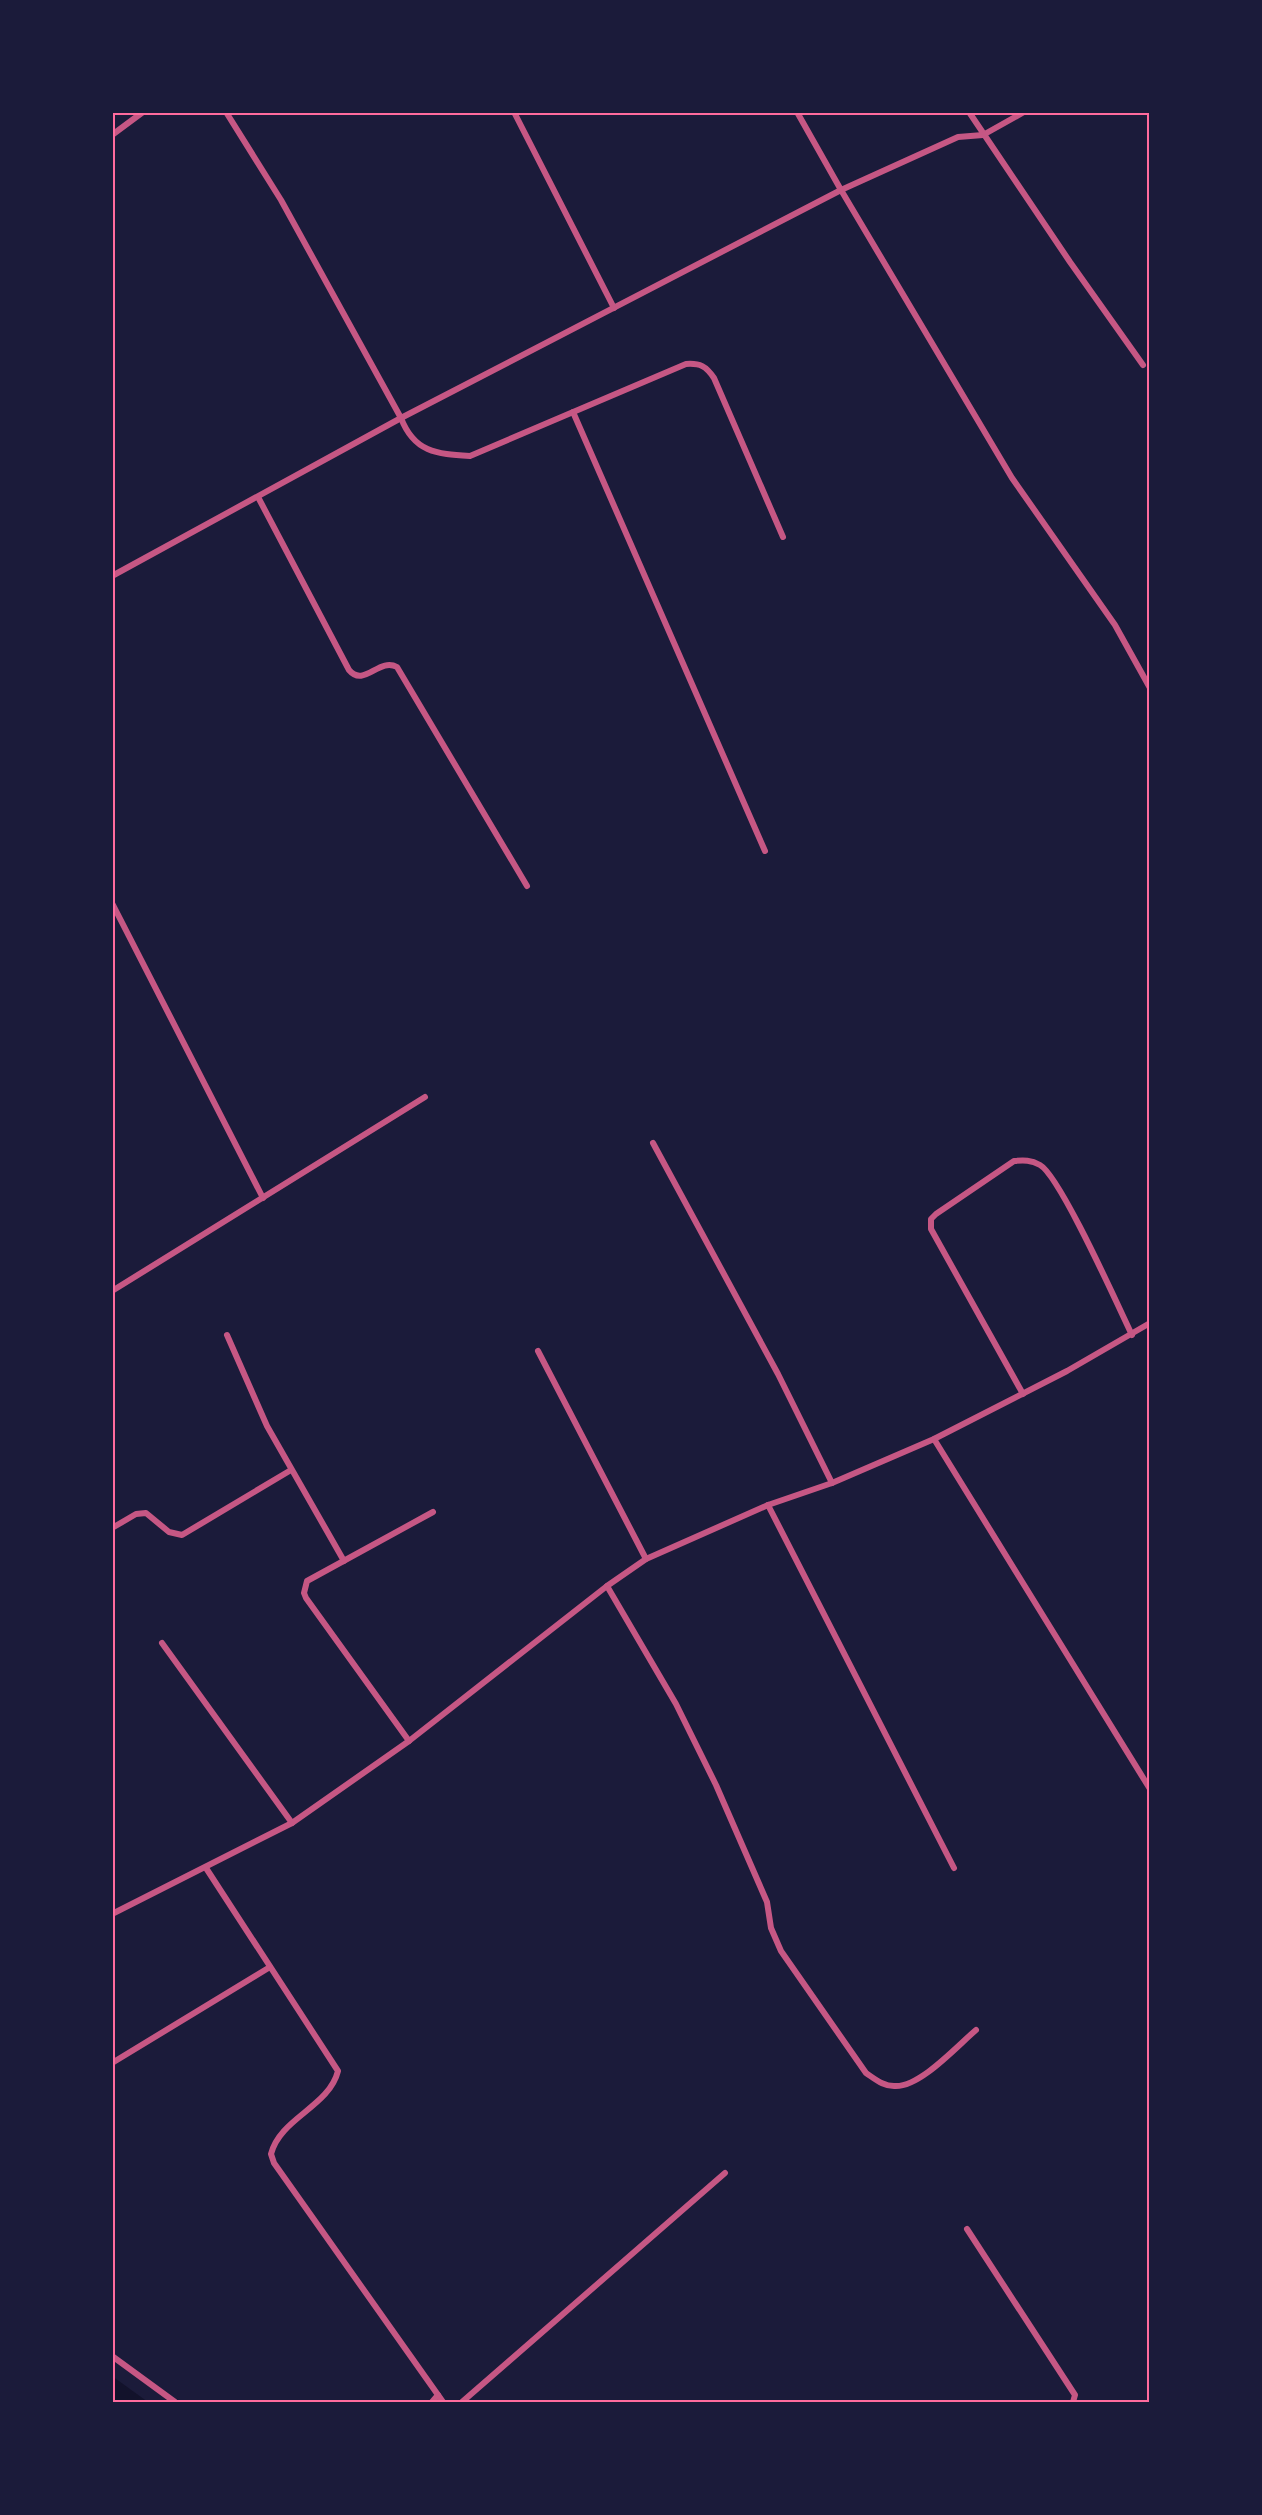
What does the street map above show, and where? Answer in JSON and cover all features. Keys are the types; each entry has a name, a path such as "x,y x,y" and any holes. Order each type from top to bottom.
{"street":[{"path":"112,135 142,112"},
{"path":"226,112 281,200 401,418 408,435 418,445 432,451 470,456 686,364 697,363 707,368 783,537"},
{"path":"514,112 614,308"},
{"path":"797,112 1012,478 1115,625 1149,688"},
{"path":"969,112 1143,365"},
{"path":"112,576 401,418 841,190 958,137 983,135 1024,112"},
{"path":"573,412 765,851"},
{"path":"258,497 349,670 357,676 362,676 385,665 396,667 527,886"},
{"path":"112,903 263,1198"},
{"path":"112,1291 425,1098"},
{"path":"653,1143 778,1374 832,1483"},
{"path":"1023,1394 931,1229 931,1219 936,1214 1014,1161 1028,1160 1042,1166 1060,1190 1132,1335"},
{"path":"112,1914 292,1823 409,1741 607,1586 646,1559 768,1505 832,1483 934,1439 1023,1394 1132,1335 1149,1323"},
{"path":"227,1335 267,1426 344,1561"},
{"path":"538,1351 646,1559"},
{"path":"934,1439 1149,1789"},
{"path":"112,1528 136,1514 146,1513 169,1532 182,1535 291,1470"},
{"path":"768,1505 954,1868"},
{"path":"409,1741 304,1593 307,1581 433,1512"},
{"path":"607,1586 676,1704 716,1785 767,1902 771,1928 781,1951 866,2073 882,2084 894,2087 913,2084 976,2030"},
{"path":"162,1643 292,1823"},
{"path":"206,1868 338,2071 333,2085 278,2136 271,2154 274,2163 443,2403"},
{"path":"112,2063 270,1966"},
{"path":"462,2403 725,2173"},
{"path":"967,2229 1075,2395 1073,2403"},
{"path":"112,2356 175,2403"},
{"path":"432,2403 438,2395"}],"shaded area":[{"path":"112,2376 148,2402 113,2402"}]}
